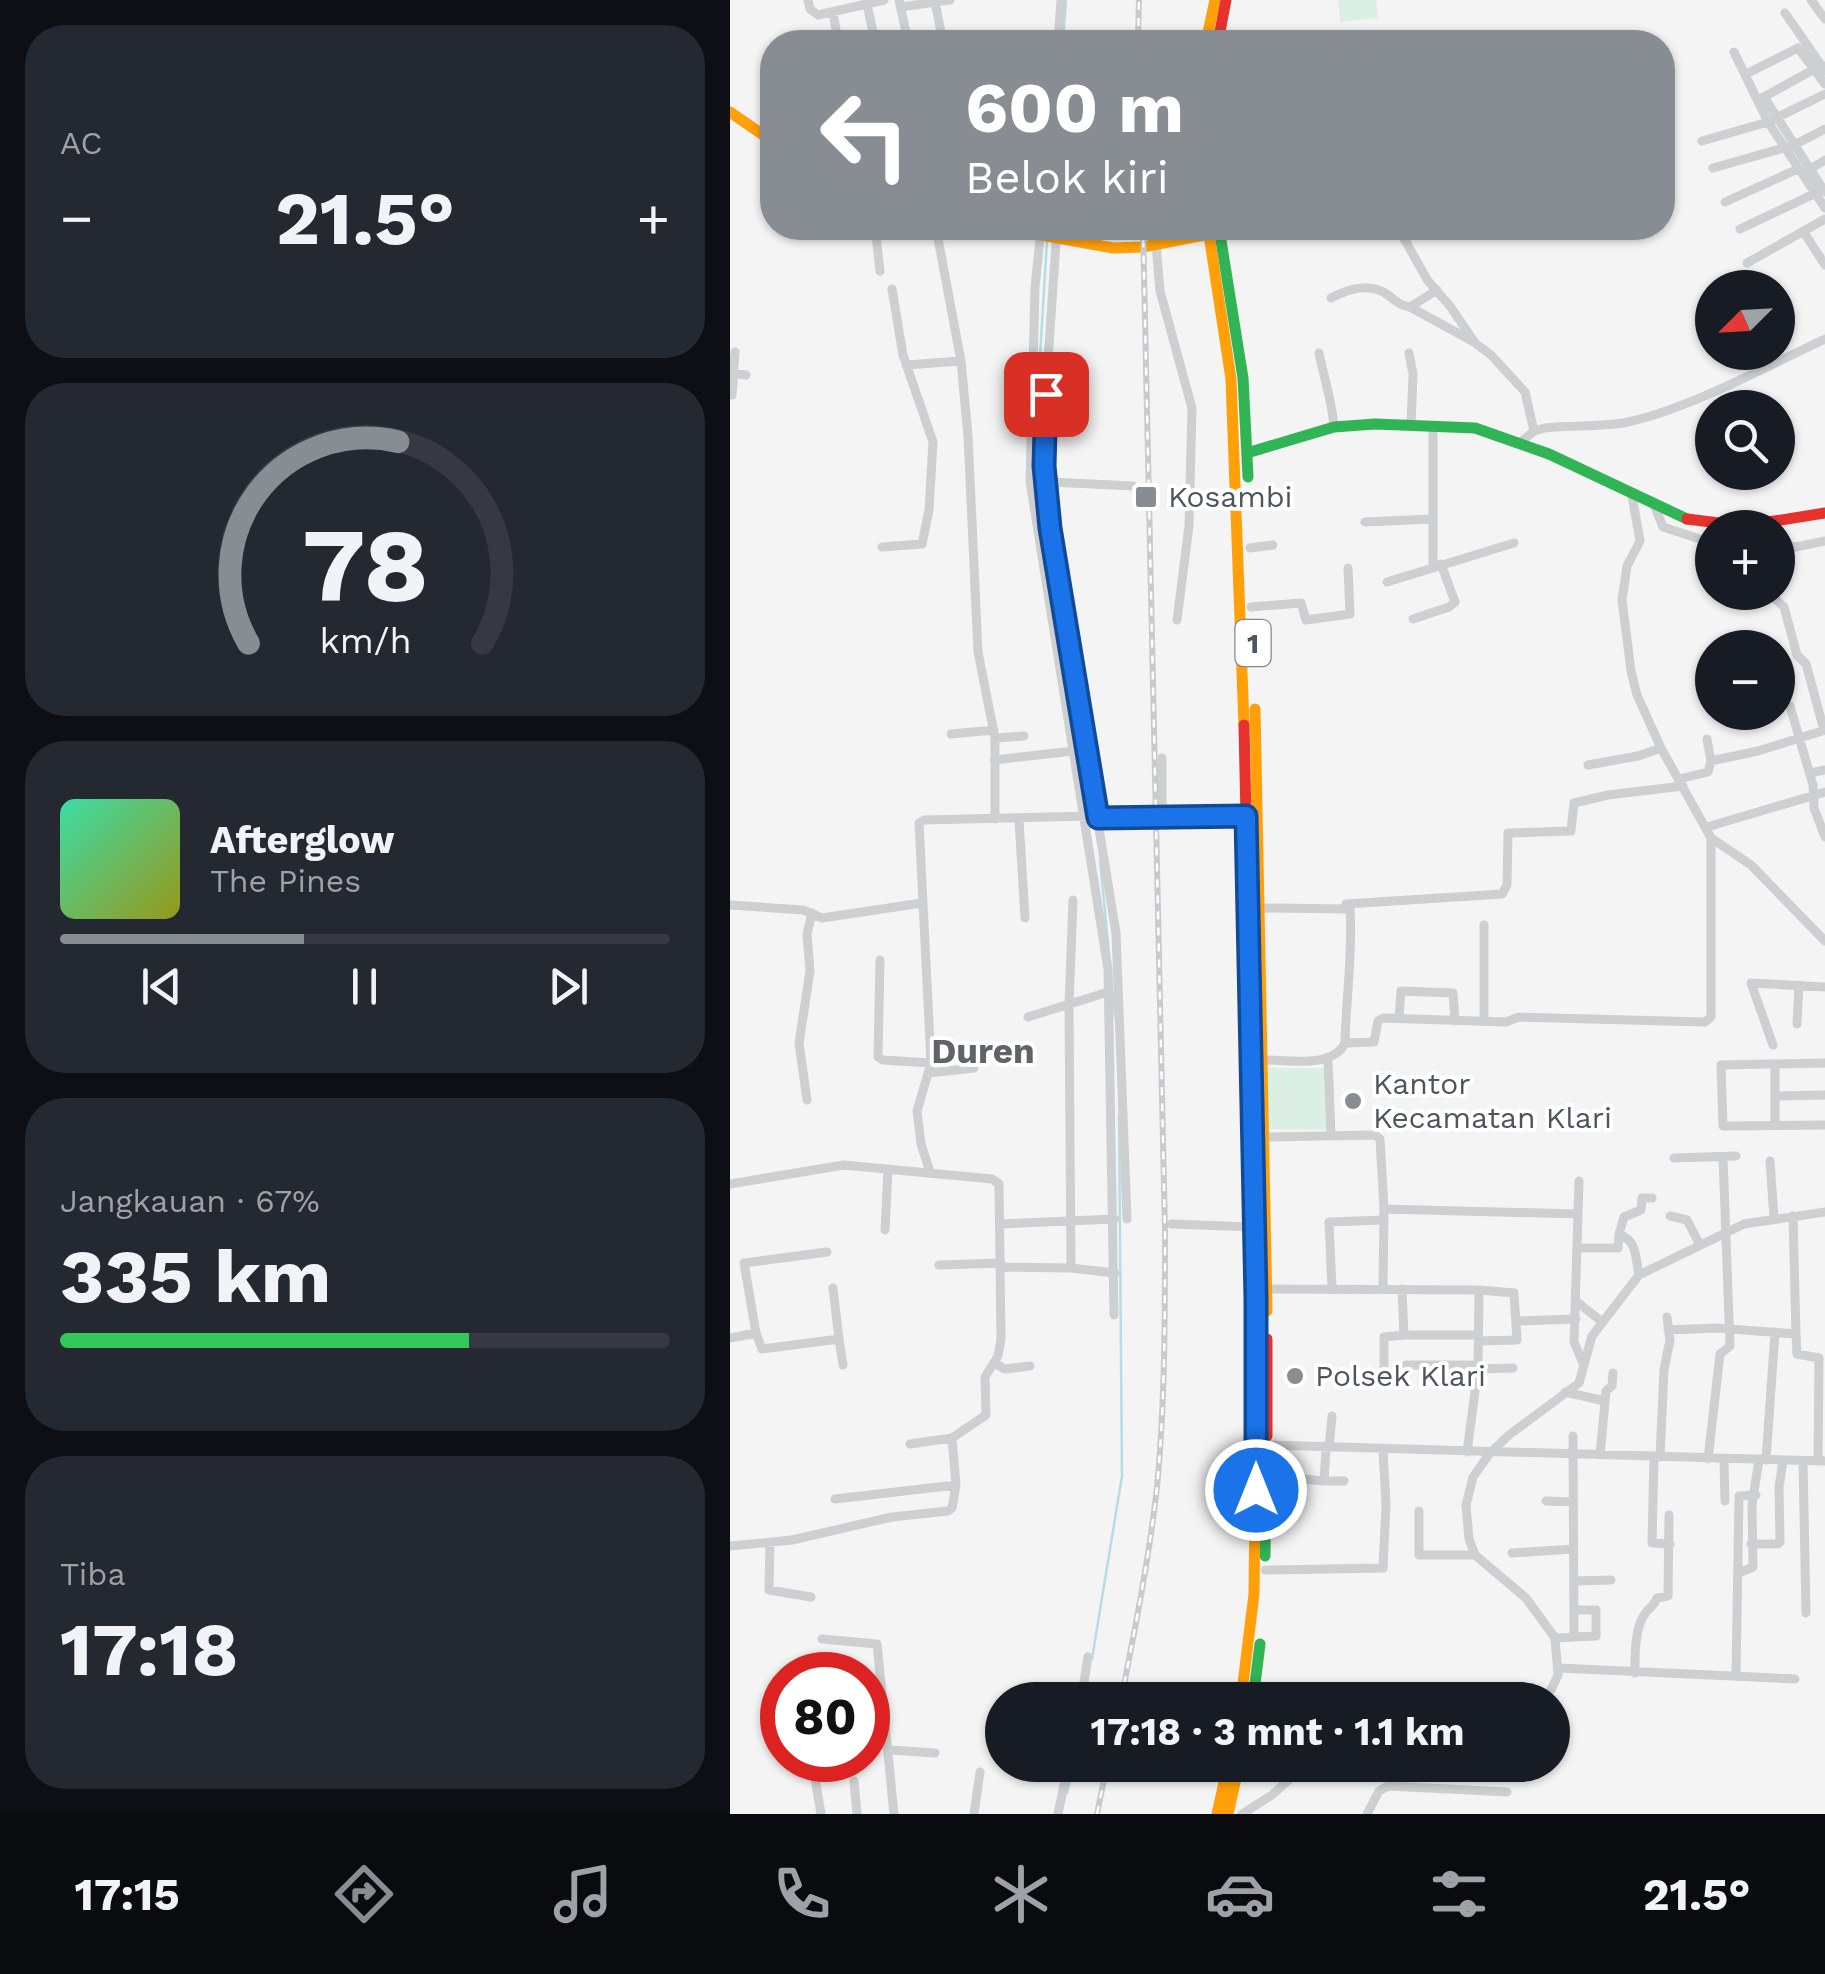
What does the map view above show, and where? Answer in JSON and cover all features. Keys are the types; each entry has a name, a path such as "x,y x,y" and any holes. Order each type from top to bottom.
{"main road":[{"path":"1209,30 1215,0"},
{"path":"1220,30 1226,0"},
{"path":"734,119 760,134"},
{"path":"1076,240 1113,248 1172,240"},
{"name":"1","path":"1213,240 1237,461 1246,816 1265,1138 1250,1682"},
{"name":"1","path":"1214,240 1242,378 1260,908 1254,1227 1263,1295 1265,1570 1251,1682"},
{"path":"1247,453 1334,427 1474,428 1521,442 1682,518 1731,526 1769,524 1825,512"},
{"path":"1217,1814 1224,1782"},
{"path":"1228,1814 1235,1782"}],"street":[{"path":"808,0 813,14 884,0"},
{"path":"905,30 900,4 950,0"},
{"path":"1059,30 1061,0"},
{"path":"1811,0 1825,19"},
{"path":"936,2 941,30"},
{"path":"868,4 872,30"},
{"path":"832,12 836,30"},
{"path":"1784,13 1820,68 1825,84"},
{"path":"1746,74 1798,48 1820,68"},
{"path":"1734,52 1789,146 1810,169 1822,191 1825,208"},
{"path":"1761,99 1820,68"},
{"path":"1702,141 1773,121 1825,94"},
{"path":"1713,168 1789,146 1825,129"},
{"path":"1789,146 1798,169 1822,191"},
{"path":"1810,169 1825,160"},
{"path":"1725,202 1798,169"},
{"path":"1740,229 1822,191"},
{"path":"1747,263 1825,219"},
{"path":"1804,231 1825,264"},
{"path":"876,240 880,271"},
{"path":"938,240 961,361 978,652 994,734 995,819"},
{"path":"1048,240 1043,288 1038,482 1072,751 1091,818"},
{"path":"1048,240 1043,288 1043,433 1038,482 1050,528 1113,970 1119,1183 1114,1316"},
{"path":"1405,240 1428,281 1474,343"},
{"path":"1156,244 1160,291 1192,408 1189,526 1178,620"},
{"path":"1331,298 1346,290 1374,288 1491,354 1525,392 1534,431"},
{"path":"882,547 922,544 929,510 933,442 906,364 892,289"},
{"path":"1410,307 1436,290"},
{"path":"1521,442 1534,431 1645,417 1736,381 1825,339"},
{"path":"732,395 734,352"},
{"path":"1318,353 1332,395 1334,427"},
{"path":"1410,353 1411,425"},
{"path":"906,364 961,361"},
{"path":"732,373 746,375"},
{"path":"1413,619 1455,602 1437,565 1432,519 1433,426"},
{"path":"1038,482 1134,486"},
{"path":"1632,496 1640,533 1622,583 1626,637 1637,695 1709,832 1751,865 1825,940"},
{"path":"1655,507 1663,527"},
{"path":"1365,522 1432,519"},
{"path":"1640,533 1663,527 1695,538"},
{"path":"1795,547 1825,541"},
{"path":"1388,582 1514,543"},
{"path":"1250,548 1273,545"},
{"path":"1252,607 1301,604 1306,620 1350,614 1348,568"},
{"path":"1711,761 1824,730 1805,660 1797,655 1784,610"},
{"path":"1811,683 1825,680"},
{"path":"1795,717 1798,737 1820,794 1814,808 1825,836"},
{"path":"951,734 1024,736"},
{"path":"1346,904 1498,896 1508,884 1508,833 1571,830 1574,803 1681,783 1708,772 1711,761 1707,738"},
{"path":"1588,764 1662,748"},
{"path":"994,760 1072,751"},
{"path":"1162,758 1162,816"},
{"path":"1810,774 1825,770"},
{"path":"1709,832 1754,810 1820,794"},
{"path":"930,1172 917,1111 930,1068 919,823 1246,816"},
{"path":"1019,820 1025,918"},
{"path":"1345,1043 1372,1044 1380,1020 1399,1017 1456,1021 1512,1021 1519,1017 1709,1020 1709,832"},
{"path":"1071,1268 1069,1006 1073,900"},
{"path":"730,905 830,918 922,903"},
{"path":"1258,1060 1328,1059 1339,1054 1345,1043 1347,973 1352,955 1350,909 1260,908"},
{"path":"808,1100 799,1043 810,972 808,923 812,913"},
{"path":"1484,926 1484,1021"},
{"path":"880,960 878,1057 930,1068 974,1068"},
{"path":"1772,1045 1751,982 1825,987"},
{"path":"1797,1024 1799,985"},
{"path":"1028,1017 1069,1006 1113,986"},
{"path":"1399,1017 1401,991 1453,992 1456,1021"},
{"path":"1752,1026 1766,1024"},
{"path":"1328,1059 1330,1136"},
{"path":"1825,1063 1721,1066 1722,1125 1825,1125"},
{"path":"1775,1065 1775,1126"},
{"path":"1776,1096 1825,1095"},
{"path":"1265,1138 1375,1135 1380,1139 1384,1290"},
{"path":"1708,1459 1720,1354 1730,1346 1723,1156"},
{"path":"1674,1158 1736,1156"},
{"path":"1770,1161 1774,1218"},
{"path":"730,1184 844,1164 997,1181 1002,1265 1001,1339 994,1363 985,1376 985,1418 957,1431 952,1438 956,1485 952,1508 792,1540 730,1546"},
{"path":"884,1230 888,1170"},
{"path":"1579,1180 1575,1347 1582,1363"},
{"path":"1119,1183 1127,1219"},
{"path":"1578,1248 1618,1248 1624,1217 1641,1210 1642,1198 1652,1198"},
{"path":"1555,1682 1559,1668 1556,1638 1526,1598 1475,1556 1469,1539 1466,1497 1473,1478 1490,1454 1579,1383 1582,1363 1601,1321 1639,1275 1744,1224 1825,1212"},
{"path":"1332,1290 1329,1222 1384,1214 1578,1214"},
{"path":"1670,1216 1687,1220 1700,1245"},
{"path":"1266,1445 1822,1461 1820,1360 1817,1356 1797,1354 1793,1216"},
{"path":"1001,1224 1115,1219"},
{"path":"1172,1224 1254,1227"},
{"path":"1620,1234 1634,1246 1639,1275"},
{"path":"827,1252 744,1264 762,1348 839,1340"},
{"path":"940,1266 1002,1265 1115,1273"},
{"path":"833,1288 842,1365"},
{"path":"1263,1295 1402,1289 1514,1293 1515,1341 1384,1337 1384,1378"},
{"path":"1402,1289 1404,1335"},
{"path":"1467,1452 1478,1367 1479,1290"},
{"path":"1577,1302 1601,1321"},
{"path":"1516,1321 1576,1316 1601,1321"},
{"path":"1667,1317 1670,1340 1664,1370 1652,1543 1670,1544"},
{"path":"1668,1330 1796,1334"},
{"path":"730,1338 756,1332"},
{"path":"1739,1573 1753,1567 1752,1504 1763,1460 1774,1332"},
{"path":"994,1363 1004,1368 1030,1366"},
{"path":"1406,1365 1513,1368"},
{"path":"1600,1456 1605,1401 1613,1374"},
{"path":"1565,1392 1605,1401"},
{"path":"1324,1480 1332,1416"},
{"path":"1573,1436 1574,1637"},
{"path":"910,1444 952,1438"},
{"path":"1265,1570 1383,1568 1384,1450"},
{"path":"1724,1460 1724,1500"},
{"path":"1803,1461 1806,1613"},
{"path":"1739,1545 1780,1542 1779,1487 1783,1462"},
{"path":"1304,1479 1344,1482"},
{"path":"835,1499 956,1485"},
{"path":"1736,1676 1739,1496 1756,1495"},
{"path":"1546,1501 1573,1502"},
{"path":"1419,1511 1419,1555 1475,1556"},
{"path":"1635,1673 1636,1643 1644,1616 1655,1606 1657,1598 1668,1596 1669,1515"},
{"path":"770,1542 769,1590 812,1598"},
{"path":"1512,1552 1574,1549"},
{"path":"1576,1581 1610,1580"},
{"path":"1556,1638 1594,1638 1598,1634 1596,1610 1575,1610"},
{"path":"822,1639 877,1644 878,1652"},
{"path":"1084,1682 1088,1657"},
{"path":"1559,1668 1794,1678"},
{"path":"894,1814 890,1750 935,1753"},
{"path":"974,1814 980,1772"},
{"path":"816,1782 821,1814"},
{"path":"854,1782 857,1814"},
{"path":"1058,1814 1065,1782"},
{"path":"1242,1814 1287,1782"},
{"path":"1367,1814 1379,1791 1388,1786 1507,1792"}],"green space":[{"path":"1338,0 1376,0 1378,18 1340,22"},
{"path":"1268,1068 1327,1068 1327,1130 1268,1129"}],"waterway":[{"path":"1064,30 1066,0"},
{"path":"1035,438 1047,241"},
{"path":"1035,446 1039,478"},
{"path":"1040,486 1050,575 1091,808"},
{"path":"1100,860 1115,1017"},
{"path":"1092,1659 1122,1476 1119,1115"},
{"path":"1067,1793 1070,1782"}],"railway":[{"path":"1138,30 1139,0"},
{"path":"1124,1682 1157,1487 1165,1328 1143,240"},
{"path":"1097,1814 1104,1782"}],"traffic: fast":[{"path":"1221,240 1243,378 1248,477"},
{"path":"1247,453 1334,427 1375,424 1475,428 1549,454 1687,519"},
{"path":"1265,1556 1266,1489"},
{"path":"1255,1682 1260,1644"}],"traffic: slow":[{"path":"1209,30 1215,0"},
{"path":"730,112 760,133"},
{"path":"1069,240 1113,248 1179,240"},
{"path":"1210,240 1231,379 1244,725"},
{"path":"1255,709 1267,1311"},
{"path":"1243,1682 1254,1594 1254,1185"},
{"path":"1217,1814 1224,1782"},
{"path":"1228,1814 1235,1782"}],"traffic: jam":[{"path":"1220,30 1226,0"},
{"path":"1687,519 1743,526 1825,513"},
{"path":"1244,725 1254,1185"},
{"path":"1267,1339 1267,1436"}],"place":[{"name":"Kosambi","path":"1146,497"},
{"name":"Kantor Kecamatan Klari","path":"1353,1101"},
{"name":"Polsek Klari","path":"1295,1376"}],"district":[{"name":"Duren","path":"983,1051"}],"route":[{"path":"1046,394 1043,433 1050,528 1098,818 1246,816 1256,1490"}]}
